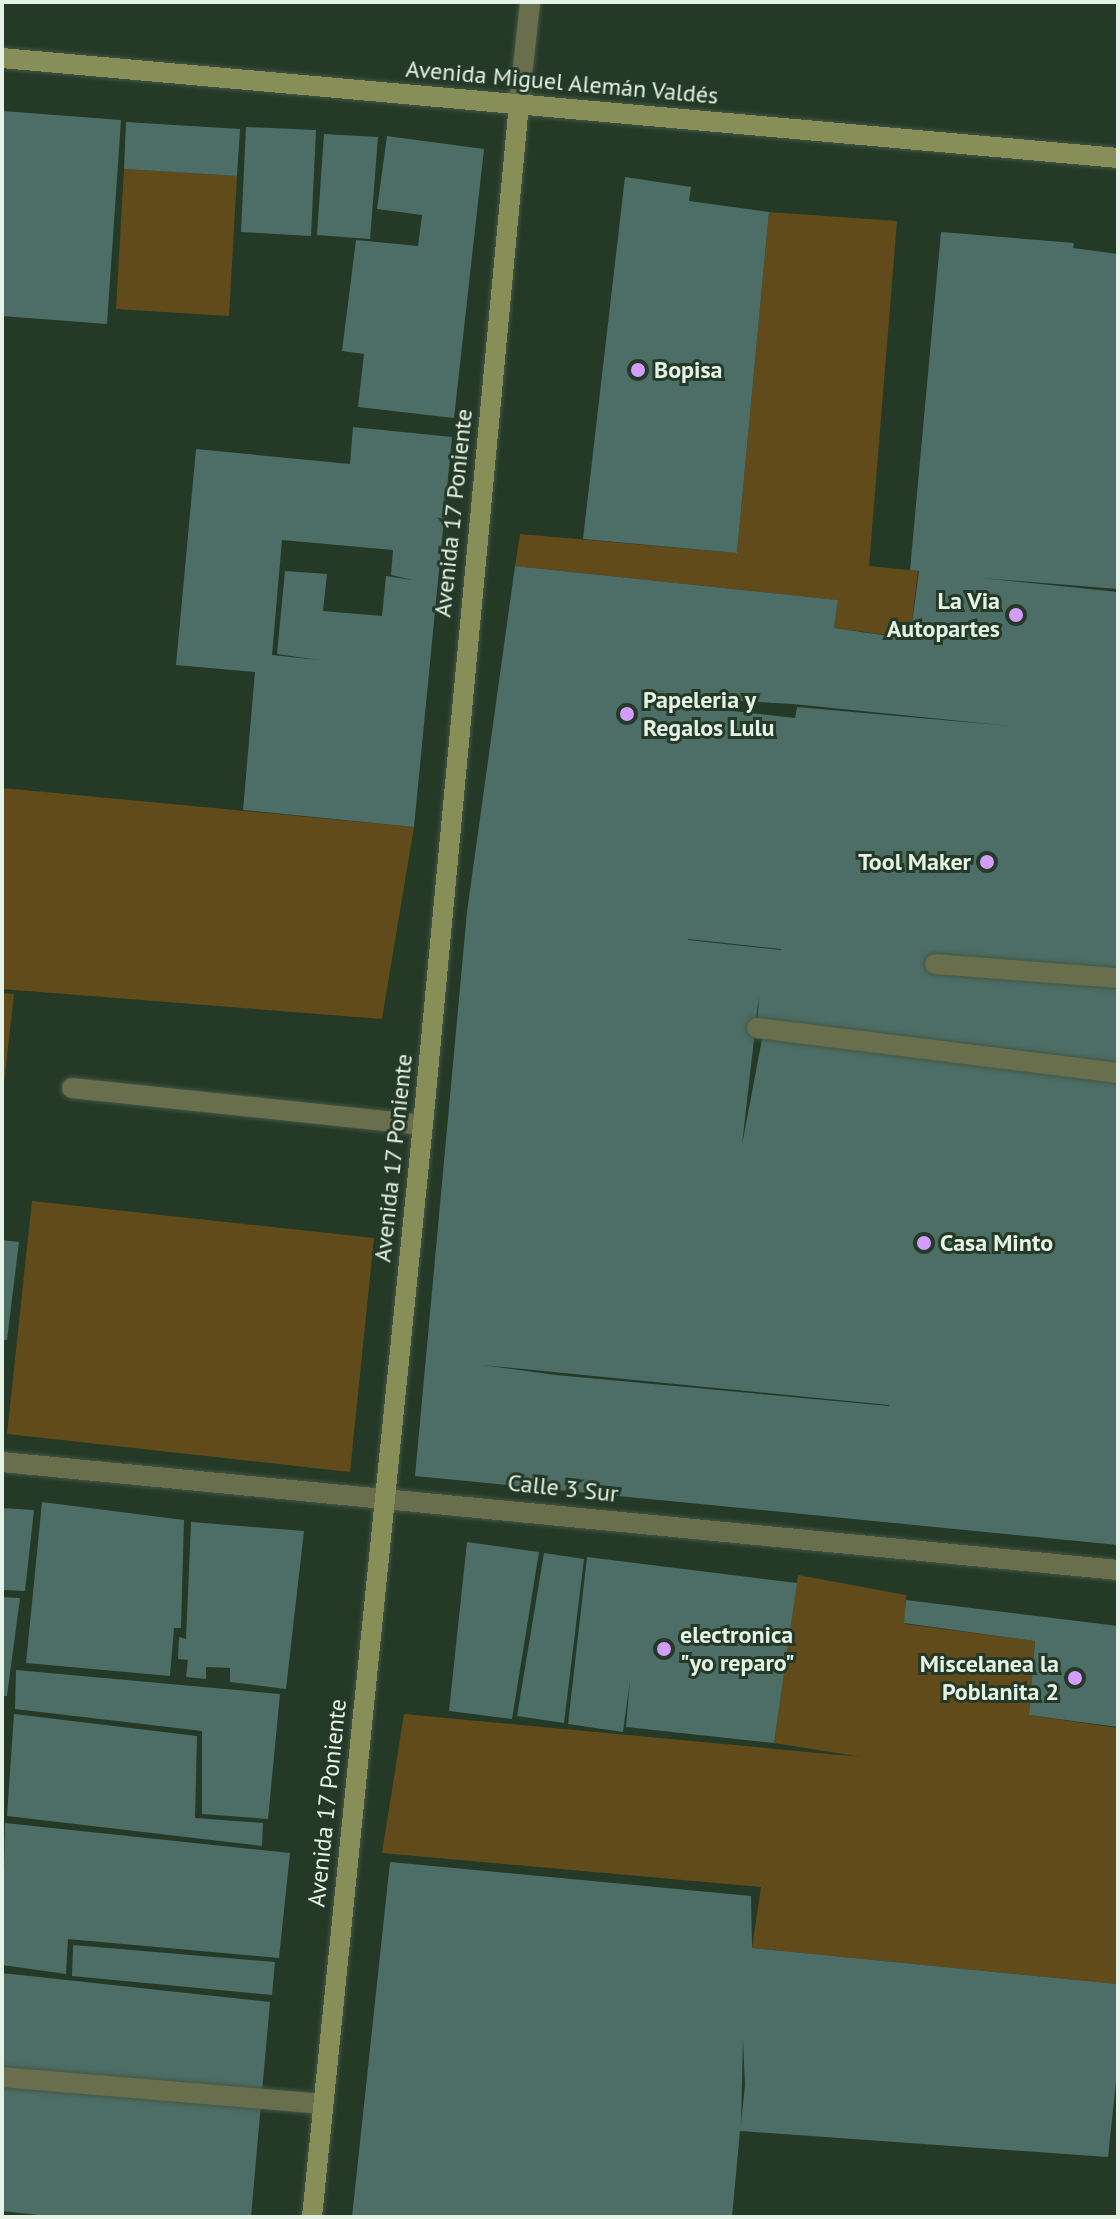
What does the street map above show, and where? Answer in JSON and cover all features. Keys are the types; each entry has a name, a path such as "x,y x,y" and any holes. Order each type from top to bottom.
{"main road":[{"name":"Avenida Miguel Alemán Valdés","path":"2,58 1118,158"},
{"name":"Avenida 17 Poniente","path":"312,2217 423,1125 519,104"}],"street":[{"path":"519,104 530,2"},
{"path":"935,964 1118,978"},
{"path":"757,1028 1118,1073"},
{"path":"72,1088 423,1125"},
{"name":"Calle 3 Sur","path":"2,1462 383,1496 1118,1570"},
{"path":"2,2077 323,2104"}],"shaded area":[{"path":"124,169 237,176 229,316 116,309"},
{"path":"769,212 897,221 869,566 918,571 910,638 834,628 838,600 515,566 520,534 737,553"},
{"path":"2,788 414,827 382,1019 2,989"},
{"path":"2,993 14,994 2,1101"},
{"path":"32,1201 374,1238 350,1472 7,1434"},
{"path":"798,1575 906,1595 905,1624 1035,1641 1029,1715 1118,1728 1118,1984 752,1948 761,1887 382,1853 404,1714 861,1757 774,1743"}],"building":[{"path":"3,111 121,120 107,324 2,316"},
{"path":"126,122 240,129 237,176 124,169"},
{"path":"246,127 316,130 311,236 241,232"},
{"path":"324,134 378,137 370,239 317,235"},
{"path":"387,136 484,149 454,418 358,407 364,354 342,351 356,240 418,246 422,215 377,209"},
{"path":"625,177 691,187 689,201 769,212 737,553 583,539"},
{"path":"941,232 1074,243 1073,248 1118,254 1118,589 981,578 1118,592 1118,1071 757,1028 759,995 742,1145 762,1039 1118,1079 1118,1545 415,1476 467,912 515,566 838,600 834,628 910,639 919,571 910,570","holes":["724,700 793,704 1010,726 797,707 795,718 724,710","688,939 781,950 688,940","482,1365 889,1406 556,1375"]},
{"path":"353,427 452,437 414,827 243,810 255,672 176,665 196,449 350,464","holes":["282,540 393,550 391,575 413,580 386,576 382,616 323,611 327,574 285,571 277,654 319,660 272,655"]},
{"path":"2,1240 19,1242 7,1340 2,1340"},
{"path":"42,1502 184,1520 181,1628 174,1628 170,1676 26,1663"},
{"path":"2,1508 34,1510 25,1591 2,1590"},
{"path":"191,1522 304,1531 286,1689 230,1682 230,1668 206,1667 206,1679 186,1677 188,1660 178,1659 179,1637 186,1639"},
{"path":"467,1542 539,1552 512,1719 449,1711"},
{"path":"544,1553 584,1559 564,1723 517,1716"},
{"path":"587,1557 797,1583 774,1743 626,1727 630,1680 623,1732 568,1724"},
{"path":"2,1597 20,1598 7,1696 2,1696"},
{"name":"Miscelanea la Poblanita 2","path":"906,1600 1118,1626 1118,1727 1029,1715 1035,1641 904,1623"},
{"path":"16,1670 280,1694 268,1819 202,1814 202,1731 15,1709"},
{"path":"14,1714 197,1736 195,1818 263,1823 262,1846 7,1816"},
{"path":"5,1823 290,1853 279,1958 68,1939 66,1974 2,1965"},
{"path":"390,1862 751,1896 752,1948 1118,1984 1118,2063 1108,2157 740,2131 732,2217 352,2217","holes":["743,2039 745,2085 741,2124"]},
{"path":"73,1945 275,1962 272,1995 72,1976"},
{"path":"2,1973 270,2002 251,2217 57,2217 2,2211"}],"place":[{"name":"Bopisa","path":"638,370"},
{"name":"La Via Autopartes","path":"1016,615"},
{"name":"Papeleria y Regalos Lulu","path":"627,714"},
{"name":"Tool Maker","path":"987,862"},
{"name":"Casa Minto","path":"924,1243"},
{"name":"electronica \"yo reparo\"","path":"664,1649"},
{"name":"Miscelanea la Poblanita 2","path":"1075,1678"}]}
